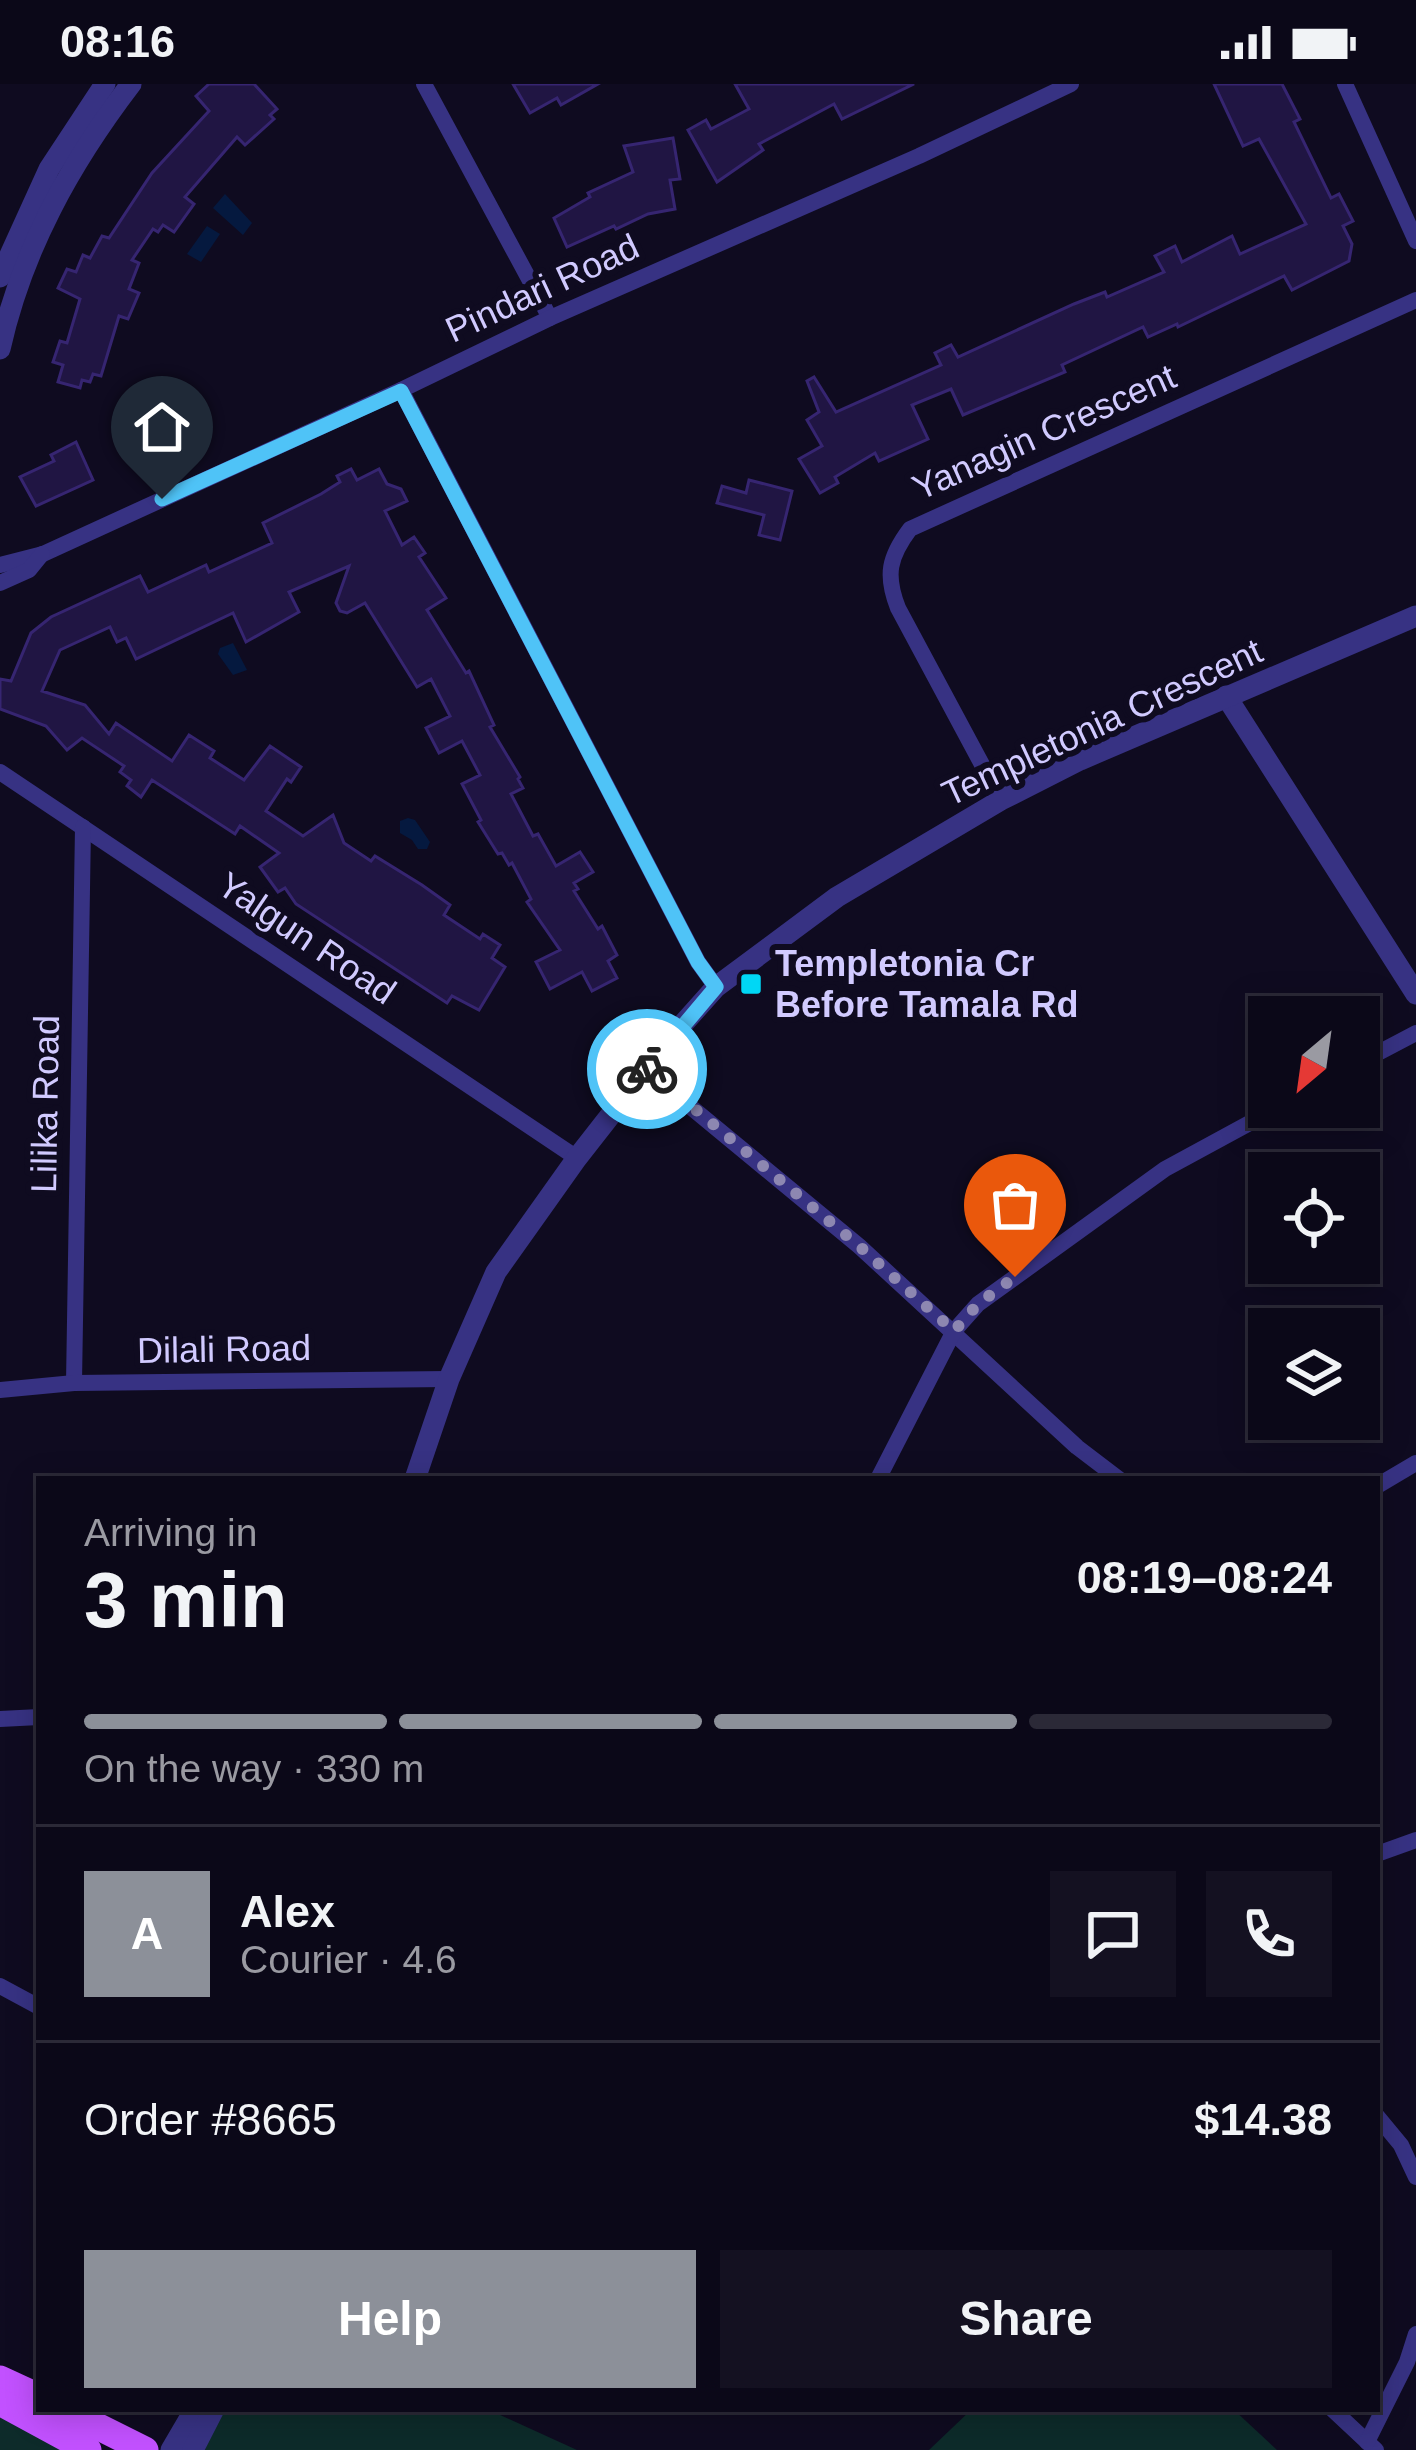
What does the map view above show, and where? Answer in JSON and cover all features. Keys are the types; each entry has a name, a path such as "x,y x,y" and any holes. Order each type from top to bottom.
{"main road":[{"path":"0,2379 36,2397"},
{"path":"0,2402 88,2450"},
{"path":"69,2412 145,2450"}],"street":[{"path":"0,277 50,169 105,84"},
{"path":"0,349 11,299 55,199 86,144 131,84"},
{"path":"424,84 550,318"},
{"name":"Pindari Road","path":"0,565 43,554 550,318 1071,84"},
{"path":"1345,84 1416,241"},
{"name":"Yanagin Crescent","path":"1000,800 889,584 889,565 910,529 1416,300"},
{"path":"401,391 698,962 716,987"},
{"name":"Pindari Road","path":"0,583 29,570 43,554"},
{"name":"Templetonia Crescent","path":"416,1476 449,1379 496,1272 577,1159 716,987 837,897 1000,800 1226,696 1416,616"},
{"path":"1226,696 1416,994"},
{"name":"Yalgun Road","path":"0,772 577,1159"},
{"name":"Lilika Road","path":"74,1383 83,827"},
{"path":"1380,1053 1416,1033"},
{"path":"646,1070 859,1246 1115,1476"},
{"path":"880,1476 954,1331 978,1304 1165,1169 1248,1124"},
{"name":"Dilali Road","path":"0,1390 74,1383 449,1379"},
{"path":"1380,1484 1416,1463"},
{"path":"0,1719 36,1717"},
{"path":"1380,1853 1416,1840"},
{"path":"0,1987 36,2005"},
{"path":"1380,2120 1401,2144 1416,2177"},
{"path":"1335,2412 1372,2446 1416,2334"},
{"path":"171,2450 192,2412"},
{"path":"194,2450 213,2412"}],"green space":[{"path":"0,2410 75,2450 0,2450"},
{"path":"220,2412 494,2412 577,2450 205,2450"},
{"path":"969,2412 1236,2412 1277,2450 929,2450"}],"water":[{"path":"225,194 252,223 243,235 213,208"},
{"path":"207,226 220,234 201,262 187,254"},
{"path":"233,643 247,670 233,675 218,654 220,648"},
{"path":"415,820 430,842 427,849 418,849 400,833 400,821"}],"building":[{"path":"209,84 254,84 277,109 270,115 274,119 245,145 237,137 185,197 194,204 174,232 163,225 158,232 153,229 132,260 139,263 129,289 139,293 128,319 119,316 101,376 93,374 90,382 82,380 80,388 58,382 63,365 53,362 60,341 67,343 80,299 58,288 67,269 76,272 83,255 90,258 102,236 109,238 152,173 209,111 196,96"},
{"path":"513,84 598,84 561,105 557,98 530,113"},
{"path":"735,84 914,84 842,119 834,104 759,144 763,150 717,182 688,130 706,120 711,129 749,109"},
{"path":"1214,84 1282,84 1300,119 1294,122 1331,198 1339,194 1353,221 1343,226 1352,244 1349,261 1292,290 1284,276 1148,337 1143,327 1062,365 1065,372 963,415 951,389 912,405 928,439 879,461 875,453 835,477 838,483 820,493 799,459 822,446 807,420 819,412 807,381 814,377 836,412 941,365 935,353 951,345 958,357 1074,304 1105,292 1107,297 1164,272 1155,256 1175,246 1182,262 1232,236 1240,254 1306,224 1259,139 1243,146"},
{"path":"673,138 680,179 670,180 675,209 648,214 567,247 554,218 590,197 588,193 633,172 624,146"},
{"path":"76,442 93,480 36,506 20,477 54,461 51,455"},
{"path":"351,469 357,480 379,469 387,484 401,489 407,501 385,511 402,545 414,537 425,553 419,557 446,598 427,610 466,673 469,671 494,725 490,727 520,777 523,788 511,794 533,836 538,834 556,866 580,852 593,872 574,883 578,889 574,891 598,929 602,926 617,955 608,961 617,978 592,991 582,972 550,989 536,962 560,950 527,902 531,899 512,863 498,854 478,822 462,784 480,775 462,741 439,753 426,728 450,716 431,679 417,687 365,603 347,613 340,611 336,603 349,566 289,592 299,612 246,642 233,613 136,659 126,638 117,642 110,627 60,650 42,691 85,705 109,734 116,723 172,761 189,735 214,751 210,758 244,780 270,746 301,767 266,811 303,836 333,815 344,843 422,885 450,905 444,915 480,939 483,934 500,945 492,958 505,967 479,1010 452,996 447,1003 296,904 285,888 278,892 260,867 279,853 240,826 235,834 152,780 141,797 127,786 131,780 120,772 124,766 82,738 67,750 46,726 0,709 0,679 11,681 31,633 51,617 140,576 148,592 206,565 209,572 272,543 263,523 321,494"},
{"path":"749,480 792,491 780,540 759,535 764,515 717,503 722,486 746,493"}],"way so far":[{"path":"647,1069 954,1331 978,1304 1015,1277"}],"place":[{"name":"Templetonia Cr Before Tamala Rd","path":"751,984"}],"route":[{"path":"162,499 401,391 698,962 716,987 647,1069"}]}
